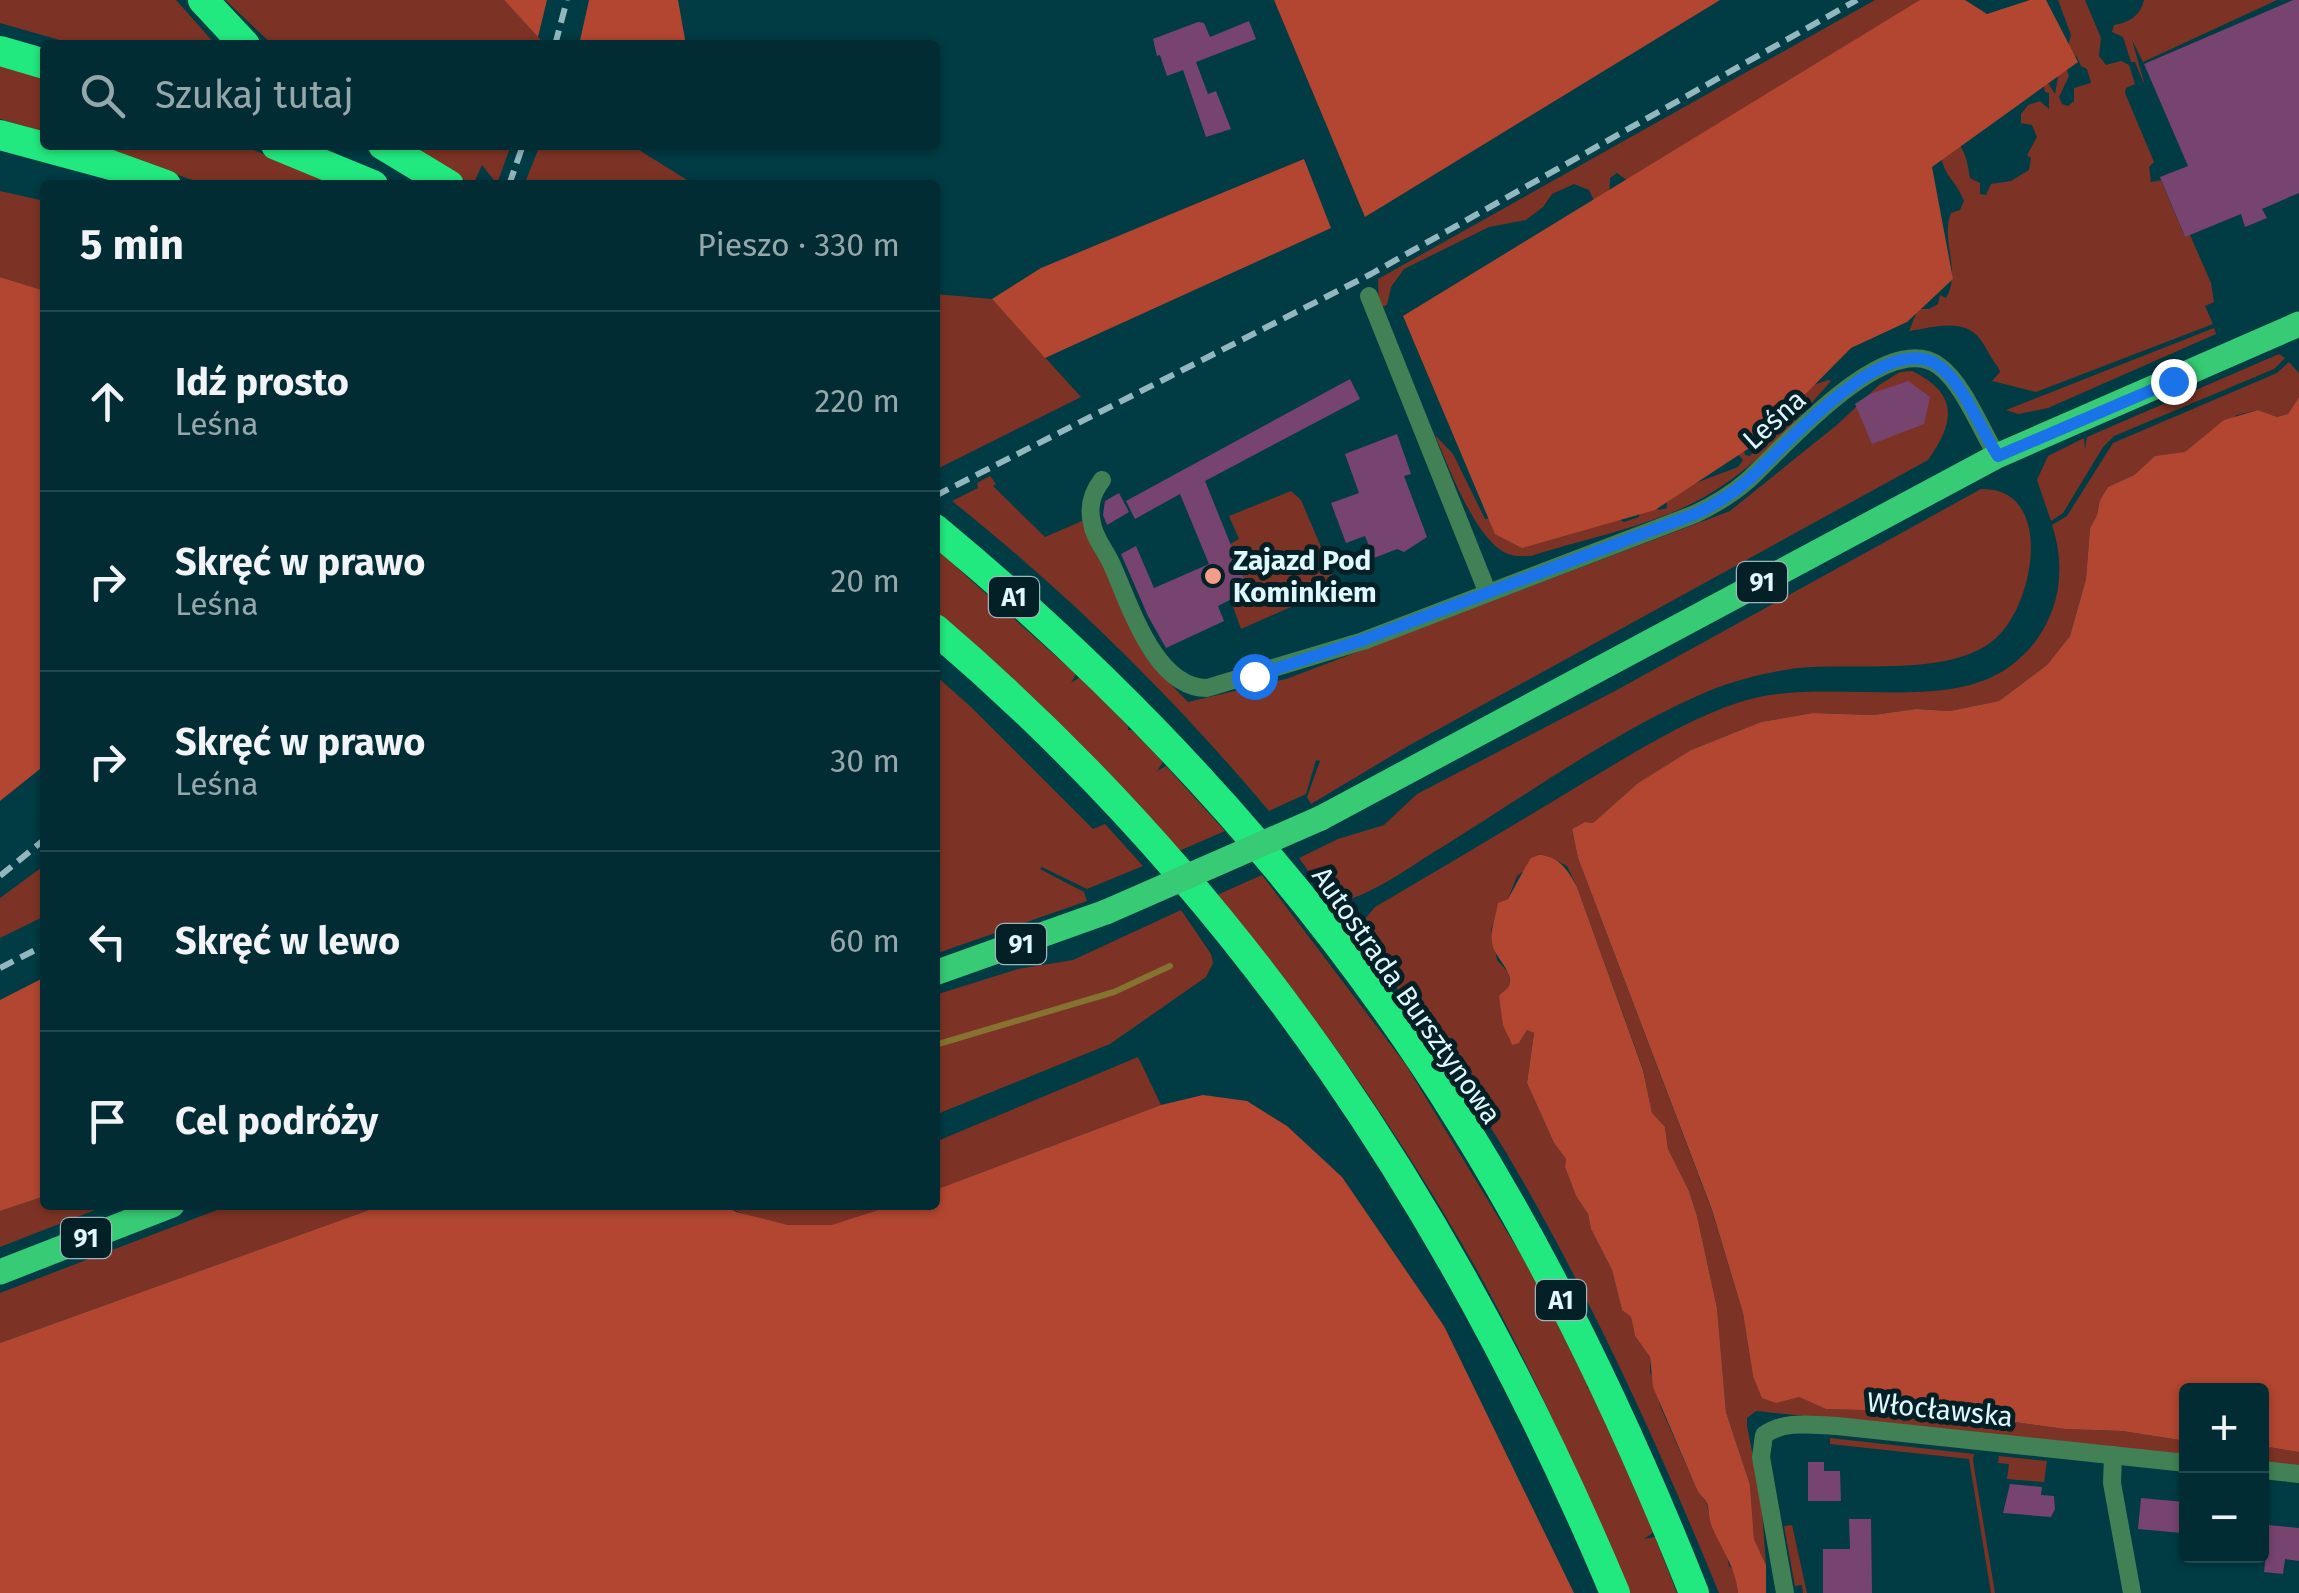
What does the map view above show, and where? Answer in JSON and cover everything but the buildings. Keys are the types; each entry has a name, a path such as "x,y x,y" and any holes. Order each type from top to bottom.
{"highway":[{"path":"204,0 241,40"},
{"path":"0,51 40,63"},
{"path":"0,135 40,146"},
{"path":"54,150 152,180"},
{"path":"288,150 361,180"},
{"path":"391,150 440,180"},
{"name":"Autostrada Bursztynowa","path":"940,533 1036,616 1185,764 1295,890 1395,1024 1459,1119 1586,1346 1694,1593"},
{"path":"940,633 1043,726 1147,835 1252,959 1338,1075 1406,1179 1474,1295 1554,1455 1615,1593"}],"main road":[{"name":"91","path":"940,972 1106,912 1321,818 1998,456 2298,325"},
{"name":"91","path":"0,1272 159,1210"}],"street":[{"path":"1368,296 1487,591"},
{"name":"Leśna","path":"1102,480 1092,492 1092,524 1149,646 1165,668 1189,687 1206,688 1344,646 1710,507 1743,485 1864,376 1904,357 1924,358 1950,375 1998,456"},
{"name":"Włocławska","path":"1785,1593 1762,1468 1764,1435 1788,1426 1837,1426 2179,1461"},
{"path":"2114,1455 2112,1482 2132,1593"},
{"path":"2269,1471 2299,1474"}],"shaded area":[{"path":"0,0 176,0 212,40 60,40 0,23"},
{"path":"225,0 504,0 541,40 268,40"},
{"path":"504,0 547,0 538,37"},
{"path":"589,0 678,0 685,40 580,40"},
{"path":"1274,0 1720,0 1365,217"},
{"path":"1875,0 1920,0 1915,9 1632,184 1617,173 1610,178 1609,204 1598,209 1589,190 1574,184 1552,194 1526,220 1489,227 1404,269 1391,287 1387,305 1379,308 1378,279"},
{"path":"1920,0 1965,0 1987,14 2030,0 2046,0 2078,62 1932,167 1953,279 1907,322 1851,348 1757,443 1655,510 1522,548 1495,534 1403,316"},
{"path":"2058,0 2085,0 2101,38 2099,56 2106,65 2121,61 2129,65 2135,84 2126,88 2125,93 2154,162 2149,167 2151,182 2161,180 2184,235 2190,235 2211,283 2214,302 2205,306 2213,324 2036,392 1992,381 2000,372 1998,367 1980,339 1965,328 1909,331 1918,309 1938,304 1940,295 1946,298 1952,278 1948,223 1951,213 1960,210 1964,201 1946,171 1939,144 1953,137 1965,156 1970,178 1980,183 1980,194 1986,195 1991,184 2011,181 2029,170 2031,158 2027,155 2037,137 2032,125 2021,123 2021,114 2028,105 2040,101 2049,109 2049,93 2043,83 2046,80 2055,94 2059,71 2066,68 2069,76 2059,97 2068,106 2074,101 2074,88 2091,83 2087,69 2067,49 2071,35"},
{"path":"2144,0 2277,0 2143,62 2132,40 2145,86 2123,37 2112,32 2114,25 2137,14"},
{"path":"0,66 40,78 40,131 0,119"},
{"path":"105,150 254,150 324,180 192,180"},
{"path":"417,150 509,150 498,180 494,180 482,165 475,180 465,180"},
{"path":"538,150 639,150 687,180 526,180"},
{"path":"1304,159 1331,228 1045,358 992,299 1041,268"},
{"path":"0,191 40,200 40,289 0,277"},
{"path":"0,277 40,289 40,769 0,801"},
{"path":"940,294 992,299 1081,397 940,468"},
{"path":"2214,328 2216,334 2048,408 2018,414 2006,410"},
{"path":"2279,354 2285,358 2274,369 2114,436 2103,447 2063,513 2051,521 2037,480 2048,456 2084,438 2085,449 2087,437"},
{"path":"2289,362 2299,373 2299,397 2288,414 2277,417 2258,410 2237,415 2185,453 2155,456 2134,475 2108,487 2090,528 2086,579 2070,636 2047,665 1999,701 1950,711 1813,713 1761,722 1691,750 1638,783 1593,823 1585,822 1572,829 1578,858 1712,1211 1743,1313 1753,1376 1826,1409 1897,1411 2065,1429 2122,1431 2179,1440 2179,1454 1756,1411 1747,1418 1747,1426 1761,1497 1766,1565 1754,1539 1750,1485 1726,1412 1717,1308 1697,1216 1668,1149 1665,1127 1652,1114 1643,1069 1577,887 1567,866 1548,856 1528,863 1517,876 1508,899 1499,903 1491,930 1497,960 1508,972 1510,982 1499,996 1509,1040 1519,1043 1527,1030 1534,1033 1527,1083 1554,1143 1566,1159 1565,1167 1576,1196 1612,1270 1622,1310 1631,1317 1635,1336 1650,1357 1661,1408 1706,1502 1729,1566 1735,1571 1738,1593 1719,1593 1647,1425 1566,1261 1490,1126 1363,939 1361,924 1375,907 1637,751 1719,710 1773,695 1951,689 1982,681 2009,667 2038,638 2054,604 2059,565 2052,525 2067,516 2113,443 2277,373"},
{"path":"1912,371 1938,389 1948,410 1944,433 1928,460 1408,746 1311,804 1307,797 1320,761 1316,760 1306,794 1269,811 1118,648 952,501 978,488 977,483 990,476 996,484 993,486 1045,537 1096,515 1153,666 1188,702 1286,679 1730,511 1838,424 1879,385 1900,372"},
{"path":"1831,381 1768,449 1713,492 1654,519 1531,556 1508,554 1485,535 1464,501 1435,435 1453,454 1485,519 1609,514 1624,522 1639,517 1642,504 1650,502 1659,510 1667,508 1666,498 1672,492 1738,467 1743,460 1737,453 1743,444 1745,455 1750,456 1758,444 1757,433 1769,432 1792,413 1805,388"},
{"path":"2299,397 2299,1452 2269,1447 2269,1383 2179,1383 2179,1440 1993,1419 1826,1409 1799,1397 1776,1403 1762,1398 1753,1376 1743,1313 1712,1210 1578,858 1572,829 1585,822 1593,823 1638,783 1691,750 1761,722 1813,713 1950,711 1999,701 2047,665 2070,636 2086,579 2090,528 2108,487 2134,475 2155,456 2185,452 2224,420 2258,410 2277,417 2288,414"},
{"path":"1981,489 2004,493 2020,507 2029,526 2031,550 2021,600 2010,622 1977,651 1954,659 1901,666 1797,668 1707,692 1600,747 1399,875 1348,900 1325,892 1299,858 1338,839 1384,825 1417,794 1615,691"},
{"path":"1291,491 1301,500 1324,554 1329,553 1334,588 1241,629 1230,598 1249,589 1230,544 1239,539 1229,516"},
{"path":"940,552 1076,674 1071,683 1080,677 1163,762 1157,771 1166,766 1225,831 1179,851 1111,776 940,618"},
{"path":"940,679 1093,829 1105,824 1143,866 1087,889 1040,869 1084,892 1087,901 940,952"},
{"path":"1539,855 1562,865 1577,887 1643,1070 1652,1113 1665,1127 1668,1149 1697,1216 1717,1308 1726,1412 1750,1485 1754,1539 1766,1565 1766,1593 1738,1593 1732,1567 1712,1527 1707,1503 1697,1490 1653,1387 1650,1357 1635,1336 1631,1317 1622,1310 1612,1270 1576,1196 1565,1167 1566,1159 1554,1143 1527,1083 1534,1033 1527,1030 1519,1043 1512,1045 1503,1025 1499,996 1510,980 1493,948 1498,903 1508,899 1531,858"},
{"path":"40,869 40,918 0,938 0,898"},
{"path":"1262,875 1406,1065 1532,1273 1587,1388 1591,1389 1654,1532 1644,1539 1655,1537 1677,1593 1630,1593 1536,1385 1445,1215 1321,1027 1217,895"},
{"path":"1181,910 1213,963 1206,977 1110,1044 940,1113 940,993 1018,969 1073,960"},
{"path":"40,980 40,1198 0,1211 0,1000"},
{"path":"1138,1057 1161,1105 940,1188 940,1140"},
{"path":"1203,1095 1247,1101 1287,1126 1342,1177 1444,1326 1574,1593 0,1593 0,1343 369,1210 733,1210 788,1225 832,1225 878,1210 940,1210 940,1188 1161,1105"},
{"path":"40,1198 40,1210 95,1210 0,1247 0,1211"},
{"path":"217,1210 369,1210 0,1343 0,1293"},
{"path":"879,1210 820,1226 777,1223 736,1211"},
{"path":"1830,1438 1974,1454 1995,1593 1991,1593 1969,1459 1830,1444"},
{"path":"2269,1447 2299,1452 2299,1467 2269,1464"},
{"path":"1999,1456 2047,1461 2044,1482 2007,1479 2009,1464 1998,1463"},
{"path":"1792,1525 1807,1593 1803,1593 1802,1585 1795,1586 1784,1526"}],"waterway":[{"path":"940,1044 1114,992 1170,966"}],"railway":[{"path":"556,40 567,0"},
{"path":"940,493 1371,274 1857,0"},
{"path":"511,180 521,150"},
{"path":"0,876 40,843"},
{"path":"0,968 40,948"}],"place":[{"name":"Zajazd Pod Kominkiem","path":"1213,576"}],"route":[{"path":"1254,676 1363,640 1641,536 1720,502 1848,388 1895,359 1924,358 1950,375 1998,456 2173,381"}]}
